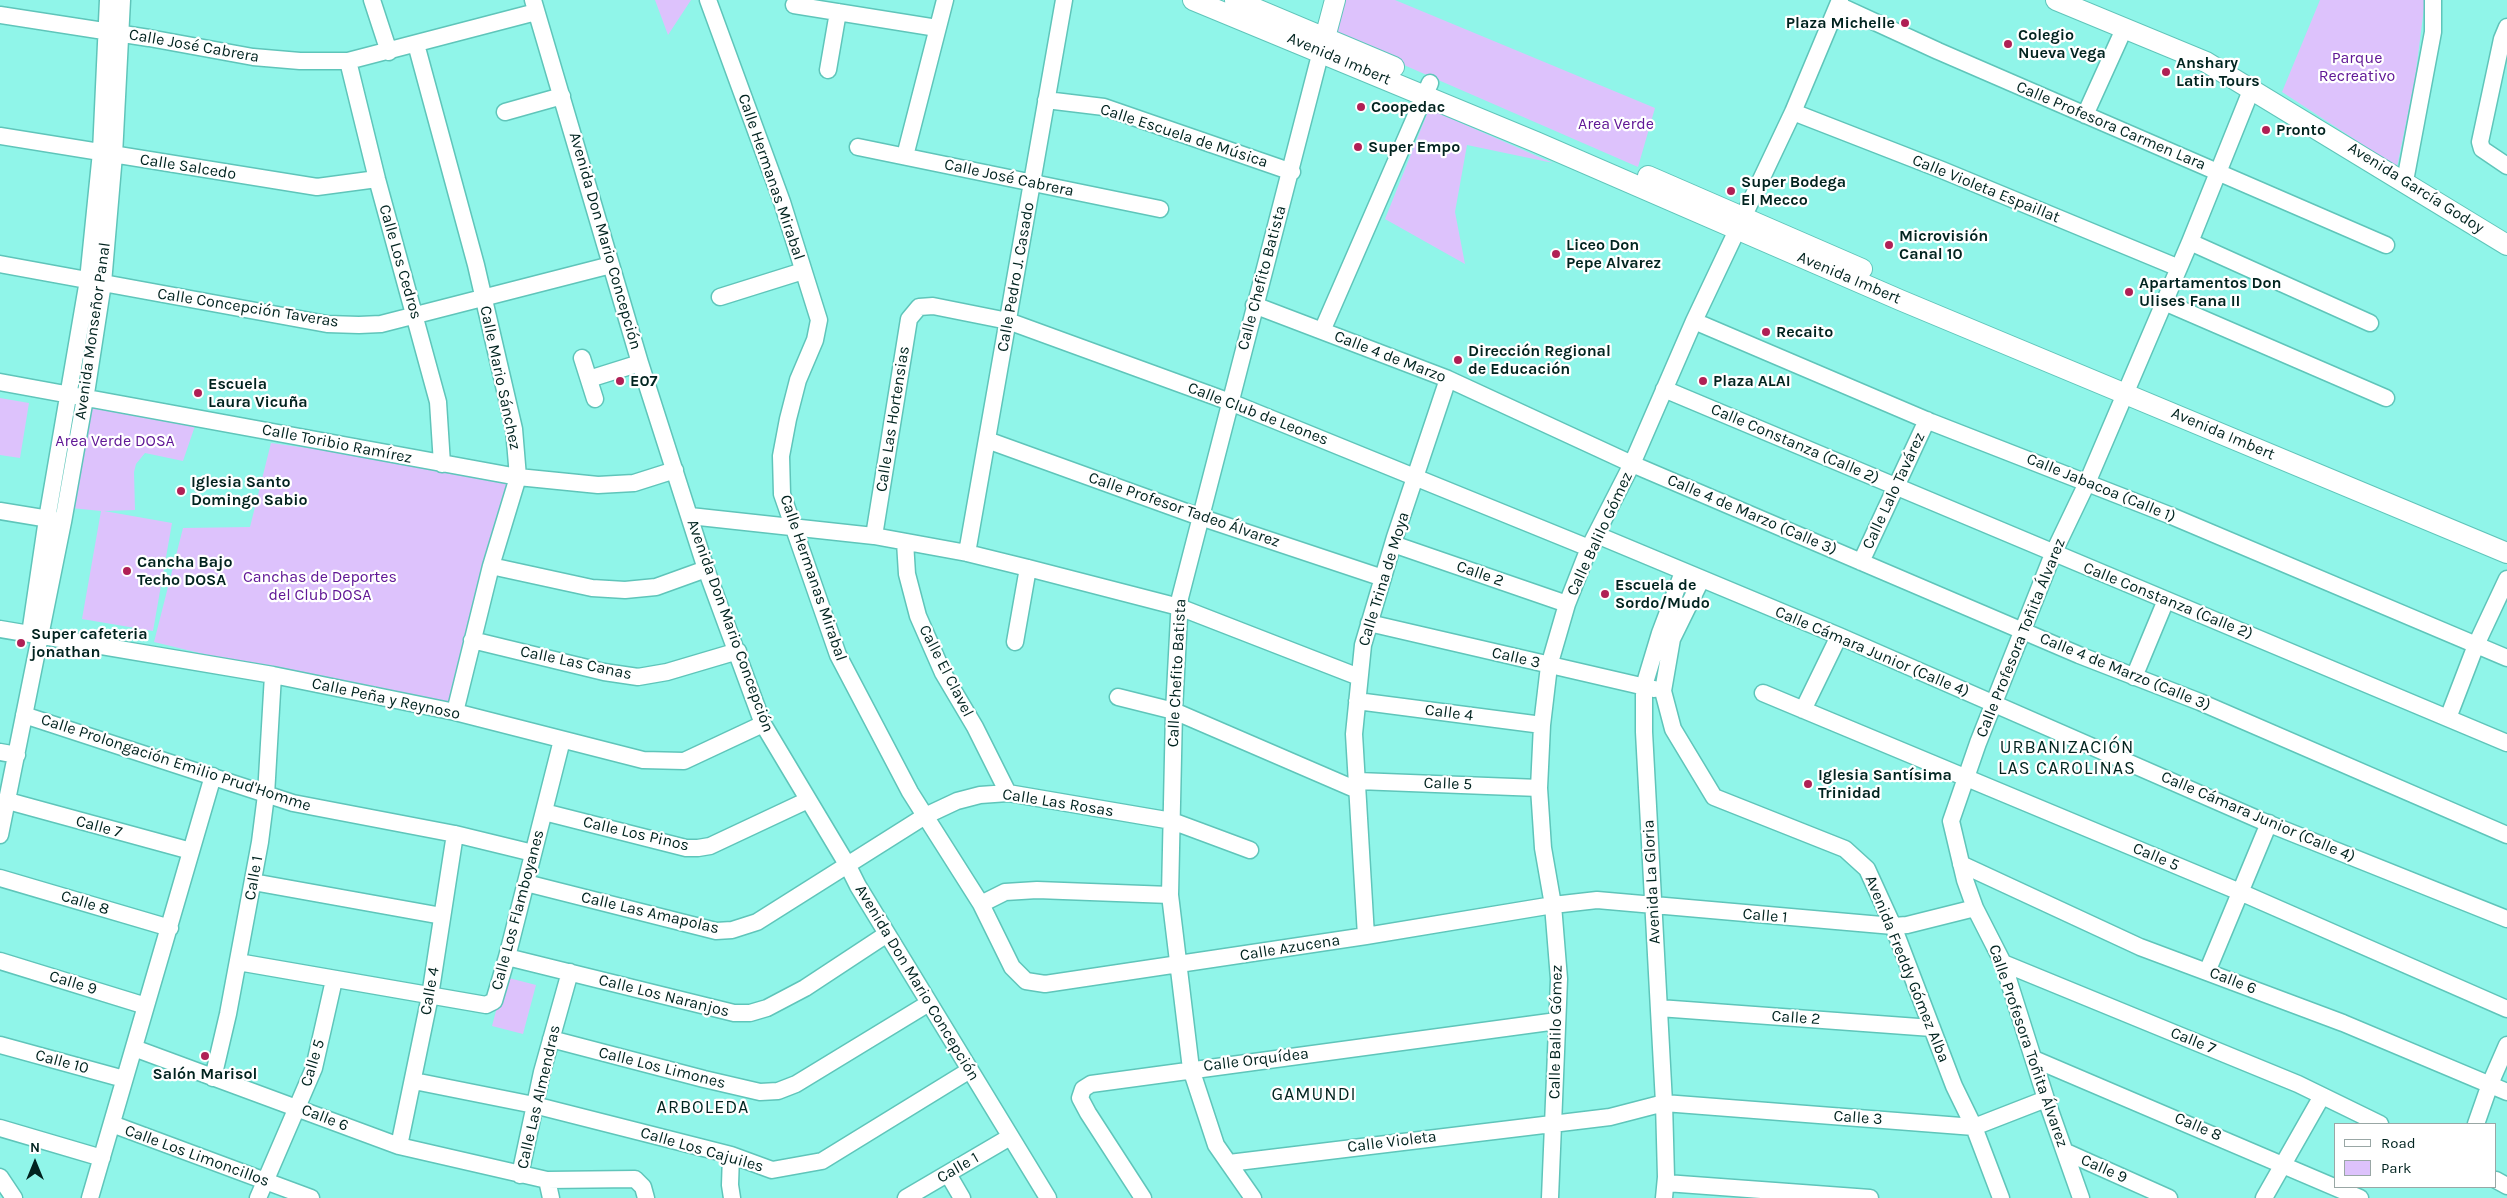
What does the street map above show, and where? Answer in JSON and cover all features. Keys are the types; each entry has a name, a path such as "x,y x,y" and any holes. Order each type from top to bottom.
{"main road":[{"name":"Avenida Imbert","path":"1193,0 1324,44"},
{"name":"Avenida Imbert","path":"1234,0 1324,44 1903,294 2377,492 2507,541"},
{"name":"Calle Chefito Batista","path":"1324,44 1335,0"},
{"name":"Avenida García Godoy","path":"2056,0 2206,62 2405,181 2507,245"},
{"name":"Avenida Imbert","path":"2377,492 2507,553"}],"street":[{"name":"Avenida Monseñor Panal","path":"108,0 114,33"},
{"name":"Avenida Monseñor Panal","path":"0,835 8,801 8,753 24,715 95,282 108,154 114,33 122,0"},
{"path":"372,0 389,52"},
{"name":"Calle Hermanas Mirabal","path":"708,0 782,202 819,320 815,340 798,380 781,456 782,494 795,526 838,655 925,816 981,904 1012,967 1026,981"},
{"path":"905,156 945,0"},
{"name":"Calle Pedro J. Casado","path":"967,553 1064,0"},
{"path":"2405,181 2433,32 2433,0"},
{"name":"Calle Balilo Gómez","path":"1550,1198 1555,1122 1559,979 1553,905 1543,848 1539,788 1542,725 1549,666 1567,604 1593,542 1632,464 1694,321 1793,112 1839,3"},
{"name":"Calle Profesora Carmen Lara","path":"1839,3 2085,115 2386,245"},
{"path":"794,5 937,28"},
{"name":"Calle José Cabrera","path":"0,14 253,57 300,61 348,61 389,52 534,6"},
{"name":"Avenida Don Mario Concepción","path":"534,6 640,363 706,569 738,651 763,724 887,934 1048,1198"},
{"path":"828,70 838,12"},
{"path":"2507,27 2502,39 2480,142 2482,149 2507,166"},
{"path":"2085,115 2124,28"},
{"name":"Calle Mario Sánchez","path":"416,44 484,298 514,429 518,477 491,566 455,712"},
{"name":"Calle Chefito Batista","path":"1253,1198 1216,1145 1191,1069 1170,895 1174,711 1179,607 1254,305 1292,172 1324,44"},
{"name":"Calle Los Cedros","path":"348,61 377,179 438,402 442,464"},
{"name":"Calle Profesora Toñita Álvarez","path":"2082,1198 2046,1099 2003,963 1975,908 1950,821 2053,554 2088,483 2127,387 2190,242 2252,88"},
{"path":"1322,331 1427,89"},
{"path":"505,112 562,96"},
{"name":"Calle Escuela de Música","path":"1046,100 1104,107 1292,172"},
{"name":"Calle Violeta Espaillat","path":"1793,112 1959,177 2179,268"},
{"name":"Calle Salcedo","path":"0,136 317,187 377,179"},
{"name":"Calle José Cabrera","path":"858,147 1160,209"},
{"path":"2190,242 2370,323"},
{"name":"Calle Concepción Taveras","path":"0,264 327,324 381,324 611,265"},
{"path":"720,296 803,271"},
{"path":"2164,302 2386,398"},
{"name":"Calle 4 de Marzo","path":"1254,305 1448,378 1632,464"},
{"name":"Calle Club de Leones","path":"920,307 934,306 1008,321 1230,402 1416,476 1593,542"},
{"name":"Calle Las Hortensias","path":"874,536 909,319 920,307"},
{"name":"Calle Jabacoa (Calle 1)","path":"1694,321 1927,420 2169,515 2507,658"},
{"path":"582,358 595,399"},
{"path":"589,379 640,363"},
{"name":"Calle Trina de Moya","path":"1366,936 1354,734 1358,677 1369,623 1448,378"},
{"name":"Calle Toribio Ramírez","path":"0,382 77,394 518,477 598,485 634,483 675,470"},
{"name":"Calle Constanza (Calle 2)","path":"1664,389 2053,554 2507,743"},
{"name":"Calle Lalo Tavárez","path":"1862,562 1927,420"},
{"name":"Calle Profesor Tadeo Álvarez","path":"987,440 1200,517 1383,578"},
{"name":"Calle 4 de Marzo (Calle 3)","path":"1632,464 2024,630 2310,748 2507,835"},
{"path":"0,511 55,520"},
{"path":"690,516 874,536 967,553 1179,607 1358,677"},
{"name":"Calle El Clavel","path":"905,542 907,574 918,616 943,673 975,728 1008,793"},
{"name":"Calle Cámara Junior (Calle 4)","path":"1593,542 1683,572 1839,636 2268,823 2507,919"},
{"name":"Calle 2","path":"1393,544 1567,604"},
{"path":"491,566 592,588 625,590 656,586 706,569"},
{"path":"1015,642 1028,568"},
{"name":"Avenida La Gloria","path":"1665,1190 1664,1103 1644,742 1644,686 1660,632 1683,572"},
{"path":"2448,718 2476,645 2507,579"},
{"path":"1662,692 1672,639 1701,580"},
{"path":"2134,676 2166,600"},
{"name":"Calle 3","path":"1369,623 1549,666 1644,686 1662,692"},
{"name":"Calle Peña y Reynoso","path":"0,629 274,675 455,712 643,760 684,761 763,724"},
{"name":"Avenida Monseñor Panal","path":"0,783 36,634"},
{"path":"1803,710 1839,636"},
{"name":"Calle Las Canas","path":"472,640 604,672 638,677 667,672 738,651"},
{"name":"Calle 1","path":"214,1078 253,882 266,795 274,675"},
{"name":"Avenida Freddy Gómez Alba","path":"1662,692 1673,729 1714,797 1846,849 1857,857 1866,869 1893,926 1954,1086 1974,1127 2001,1198"},
{"name":"Calle 5","path":"1763,693 1966,776 2240,892 2507,1009"},
{"path":"1118,697 1174,711 1357,786"},
{"name":"Calle 4","path":"1356,701 1542,725"},
{"name":"Calle Prolongación Emilio Prud'Homme","path":"24,715 293,803 455,834 534,853"},
{"name":"Calle Los Flamboyanes","path":"238,962 486,1005 494,1001 562,740"},
{"path":"90,1198 213,776"},
{"name":"Calle 5","path":"1357,786 1539,788"},
{"name":"Calle Las Rosas","path":"848,866 925,816 957,801 980,795 1008,793 1172,821 1250,850"},
{"name":"Calle Los Pinos","path":"544,812 686,848 698,848 710,846 808,800"},
{"name":"Calle 7","path":"8,801 191,851"},
{"path":"2207,972 2268,823"},
{"name":"Calle 4","path":"399,1146 414,1081 430,996 455,834"},
{"name":"Calle 6","path":"1961,864 2140,946 2343,1023 2507,1092"},
{"name":"Calle Las Amapolas","path":"526,883 716,930 732,930 757,922 848,866"},
{"name":"Calle 8","path":"0,878 170,928"},
{"path":"253,882 442,916"},
{"path":"981,904 1006,892 1038,890 1170,895"},
{"name":"Calle 1","path":"1553,905 1597,900 1653,907 1893,926 1907,925 1975,908"},
{"name":"Calle Azucena","path":"1026,981 1045,984 1178,965 1553,905"},
{"name":"Calle Los Naranjos","path":"507,957 734,1013 750,1013 766,1008 805,988 887,934"},
{"name":"Calle 9","path":"0,961 146,1006"},
{"name":"Calle 7","path":"2003,963 2298,1084 2378,1123"},
{"name":"Calle Las Almendras","path":"570,972 534,1105 520,1175 547,1180 635,1179 643,1187 646,1198"},
{"name":"Calle 5","path":"258,1198 314,1068 334,980"},
{"name":"Calle Los Limones","path":"551,1039 760,1092 778,1091 796,1084 929,1003"},
{"name":"Calle 2","path":"1659,1008 1932,1028"},
{"name":"Calle Orquídea","path":"1142,1198 1080,1098 1083,1089 1091,1084 1557,1020"},
{"name":"Calle 10","path":"0,1045 124,1079"},
{"path":"2476,1123 2490,1084 2507,1045"},
{"name":"Calle 6","path":"134,1048 399,1146 520,1175"},
{"name":"Calle 8","path":"2034,1059 2334,1187"},
{"name":"Calle Los Cajuiles","path":"414,1081 534,1105 731,1155 772,1170 822,1162 970,1070"},
{"path":"2264,1198 2322,1096"},
{"name":"Calle 3","path":"1555,1122 1610,1116 1664,1103 1974,1127 2046,1099"},
{"name":"Calle Violeta","path":"1228,1163 1555,1122"},
{"name":"Calle Los Limoncillos","path":"112,1124 311,1198"},
{"path":"0,1128 102,1158"},
{"name":"Calle 1","path":"906,1198 1010,1137"},
{"name":"Calle 9","path":"2066,1152 2168,1198"},
{"path":"731,1155 730,1185 732,1198"},
{"path":"948,1174 962,1198"},
{"path":"0,1177 14,1198"},
{"path":"547,1180 551,1198"},
{"name":"Calle 8","path":"2337,1188 2360,1198"},
{"path":"1665,1190 1870,1198"}],"green space":[{"path":"655,0 691,0 668,35"},
{"name":"Area Verde","path":"1341,0 1395,0 1655,108 1638,167 1335,35"},
{"name":"Parque Recreativo","path":"2320,0 2425,0 2415,79 2397,167 2282,92"},
{"path":"1429,109 1553,163 1467,145 1455,212 1465,264 1385,219"},
{"path":"0,398 29,403 20,458 0,455"},
{"name":"Area Verde DOSA","path":"89,406 196,423 183,461 145,453 136,464 134,472 135,510 104,511 172,523 153,631 82,619 101,511 71,508"},
{"name":"Canchas de Deportes del Club DOSA","path":"271,443 512,476 455,706 385,698 154,642 183,528 250,527"},
{"path":"505,977 536,985 523,1034 492,1026"}],"place":[{"name":"Plaza Michelle","path":"1905,23"},
{"name":"Colegio Nueva Vega","path":"2008,44"},
{"name":"Anshary Latin Tours","path":"2166,72"},
{"name":"Coopedac","path":"1361,107"},
{"name":"Pronto","path":"2266,130"},
{"name":"Super Empo","path":"1358,147"},
{"name":"Super Bodega El Mecco","path":"1731,191"},
{"name":"Microvisión Canal 10","path":"1889,245"},
{"name":"Liceo Don Pepe Alvarez","path":"1556,254"},
{"name":"Apartamentos Don Ulises Fana II","path":"2129,292"},
{"name":"Recaito","path":"1766,332"},
{"name":"Dirección Regional de Educación","path":"1458,360"},
{"name":"E07","path":"620,381"},
{"name":"Plaza ALAI","path":"1703,381"},
{"name":"Escuela Laura Vicuña","path":"198,393"},
{"name":"Iglesia Santo Domingo Sabio","path":"181,491"},
{"name":"Cancha Bajo Techo DOSA","path":"127,571"},
{"name":"Escuela de Sordo/Mudo","path":"1605,594"},
{"name":"Super cafeteria jonathan","path":"21,643"},
{"name":"Iglesia Santísima Trinidad","path":"1808,784"},
{"name":"Salón Marisol","path":"205,1056"}],"district":[{"name":"URBANIZACIÓN LAS CAROLINAS","path":"2067,758"},
{"name":"GAMUNDI","path":"1314,1095"},
{"name":"ARBOLEDA","path":"703,1108"}]}
